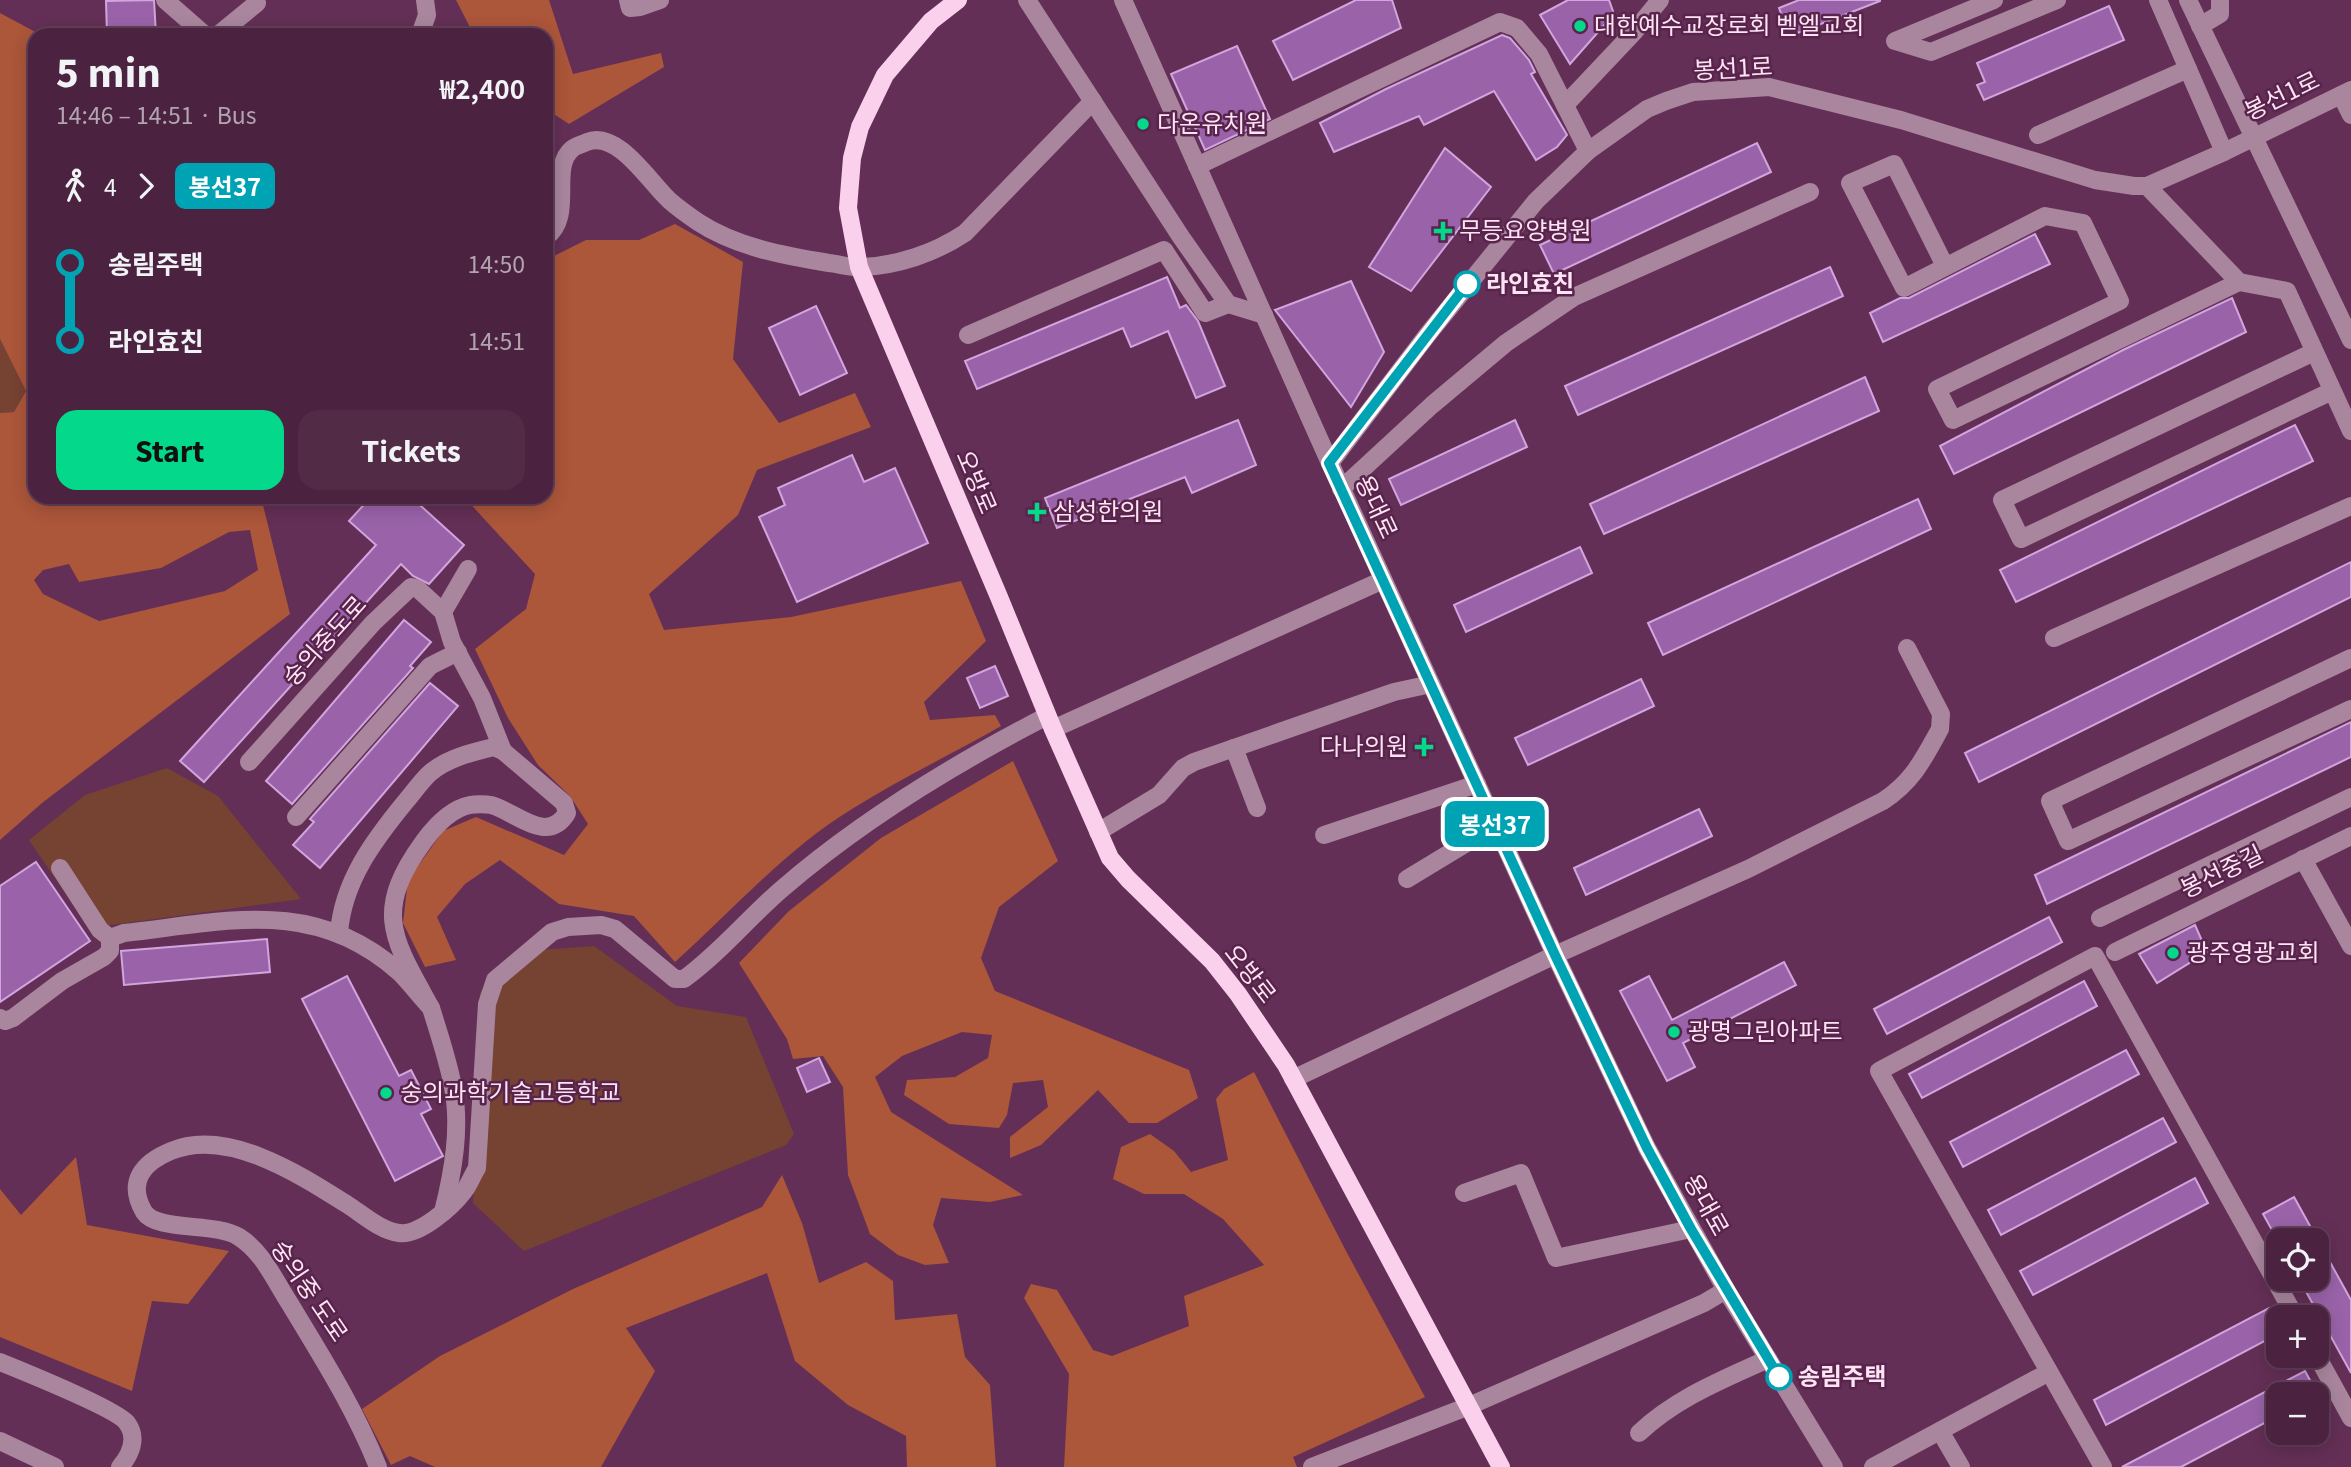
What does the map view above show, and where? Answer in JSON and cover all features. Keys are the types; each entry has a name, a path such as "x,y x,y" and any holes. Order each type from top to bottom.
{"main road":[{"name":"오방로","path":"958,0 931,21 885,75 860,127 852,158 848,208 859,267 1050,723 1111,858 1128,879 1212,961 1244,1002 1293,1079 1501,1467"}],"street":[{"path":"164,0 197,28"},
{"path":"422,28 427,15 425,0"},
{"path":"628,0 630,8 660,0"},
{"path":"1027,0 1181,237 1228,304 1264,315"},
{"name":"용대로","path":"1123,0 1329,463 1555,955 1647,1148 1726,1290 1834,1467"},
{"path":"1565,105 1634,32 1660,0"},
{"path":"1994,0 1895,41 1931,52 2057,0"},
{"path":"2158,0 2224,152"},
{"path":"2188,0 2351,340"},
{"path":"2200,26 2220,14 2220,0"},
{"path":"227,28 257,3"},
{"path":"1197,166 1500,22 1517,28 1539,54 1588,151"},
{"path":"2038,135 2189,69"},
{"name":"봉선1로","path":"1329,463 1484,263 1536,201 1588,151 1647,109 1666,101 1693,92 1769,87 1901,120 2095,180 2147,186 2224,152 2346,92"},
{"path":"2346,92 2351,115"},
{"path":"553,230 561,212 563,166 571,149 591,140 611,143 628,156 667,198 701,224 748,246 859,267 907,259 944,245 965,233 1093,101"},
{"path":"1945,266 1894,164 1850,183 1904,288 2045,216 2083,223 2120,301 1937,389 1953,420 2239,282"},
{"path":"2147,186 2239,282 2287,291 2351,430"},
{"path":"1341,489 1432,405 1506,342 1574,297 1810,192"},
{"path":"968,335 1164,250 1205,313 1228,304"},
{"path":"2315,352 2002,500 2021,540 2332,391"},
{"path":"2054,638 2351,506"},
{"path":"443,612 468,569"},
{"path":"1050,723 1383,580"},
{"name":"숭의중도로","path":"249,762 401,594 411,587 418,589 443,612 503,751"},
{"path":"1293,1079 1555,955 1748,869 1883,801 1915,773 1942,721 1941,714 1907,648"},
{"path":"296,817 430,666 458,652"},
{"path":"2351,658 2050,801 2068,841 2351,709"},
{"path":"1098,832 1159,795 1183,768 1194,762 1394,692 1432,684"},
{"name":"숭의중 도로","path":"379,1467 324,1356 259,1255 239,1236 199,1226 162,1223 146,1215 138,1198 142,1169 153,1158 178,1148 204,1145 243,1152 292,1170 381,1226 399,1233 417,1230 443,1212 464,1191 477,1168 487,1004 495,980 552,932 568,927 601,925 615,929 675,979 684,979 783,887 849,836 972,755 1050,723"},
{"path":"339,933 343,910 362,860 376,837 431,772 450,760 494,747 503,751 564,803 567,813 562,821 550,827 520,820 492,805 469,805 448,814 430,832 415,853 402,873 396,891 393,913 395,935 430,1008 454,1090 456,1131 452,1173 443,1212"},
{"path":"1234,748 1257,808"},
{"path":"1324,835 1477,784"},
{"path":"2099,918 2351,797"},
{"path":"1407,879 1496,825"},
{"name":"봉선중길","path":"2115,952 2351,836"},
{"path":"2303,859 2351,946"},
{"path":"60,868 100,930 110,938"},
{"path":"110,938 124,933 230,920 267,918 311,924 339,933 373,952 400,973 430,1008"},
{"path":"0,1018 5,1021 13,1018 62,982 104,957 110,951 110,938"},
{"path":"2103,1467 1878,1071 2095,956 2289,1305"},
{"path":"1464,1193 1521,1173 1556,1258 1691,1229"},
{"path":"1312,1467 1469,1406 1704,1303 1726,1290"},
{"path":"1639,1433 1673,1405 1768,1359"},
{"path":"0,1362 109,1410 127,1421 133,1444 127,1460 120,1467"},
{"path":"2324,1368 2351,1418"},
{"path":"1873,1467 2049,1372"},
{"path":"1940,1431 1961,1467"},
{"path":"0,1441 55,1467"}],"shaded area":[{"path":"456,0 549,0 573,74 661,53 664,67 569,124 553,114 553,28 470,28"},
{"path":"0,13 28,28 28,504 263,504 290,614 42,803 0,840 0,413 14,412 26,391 0,339","holes":["250,530 258,570 225,591 99,621 43,594 34,580 43,570 69,564 79,582 161,568 229,532"]},
{"path":"675,224 743,262 733,359 779,423 855,393 871,427 757,470 738,515 649,594 664,630 791,617 961,581 986,641 924,702 930,720 995,715 1001,726 889,787 828,825 760,881 675,962 634,916 559,904 500,860 465,884 437,917 456,960 425,967 403,923 408,880 443,831 476,817 564,855 588,824 570,796 538,765 508,718 475,649 526,609 535,574 470,504 553,504 553,256 586,240 639,240"},
{"path":"0,339 26,391 14,412 0,413"},
{"path":"1013,761 1058,861 999,907 981,958 995,991 1189,1070 1198,1098 1157,1123 1129,1123 1098,1090 1041,1145 1010,1158 1010,1137 1048,1107 1043,1080 1013,1083 1007,1115 999,1128 949,1124 904,1095 907,1080 955,1077 988,1058 992,1035 962,1032 902,1056 875,1077 891,1112 1023,1195 990,1202 941,1198 933,1225 949,1263 925,1265 898,1255 870,1234 848,1175 843,1087 823,1056 793,1059 787,1039 739,963 789,911 881,838"},
{"path":"167,768 218,796 301,899 89,928 29,840 85,795"},
{"path":"594,946 677,1006 746,1017 794,1134 786,1145 524,1251 473,1203 480,992 538,950"},
{"path":"1254,1072 1425,1397 1293,1457 1297,1467 1064,1467 1069,1374 1024,1298 1031,1284 1057,1290 1093,1350 1112,1356 1189,1326 1184,1296 1264,1265 1223,1219 1184,1194 1144,1194 1113,1179 1121,1147 1150,1134 1174,1151 1191,1172 1228,1160 1216,1099 1224,1089"},
{"path":"76,1157 87,1225 229,1251 188,1304 152,1301 132,1391 0,1337 0,1189 21,1215"},
{"path":"782,1175 802,1223 819,1283 866,1262 893,1281 895,1320 957,1314 965,1357 990,1385 996,1467 907,1467 906,1436 848,1405 795,1361 767,1273 626,1328 655,1371 601,1467 435,1467 410,1456 391,1465 362,1409 440,1356 573,1289 762,1207"}],"building":[{"path":"154,0 156,28 107,28 106,1"},
{"path":"1356,0 1392,0 1401,28 1293,80 1273,41"},
{"path":"1568,0 1609,0 1614,14 1570,64 1540,15"},
{"path":"1799,0 1880,1 1790,36 1779,8"},
{"path":"2109,6 2124,40 1984,100 1977,85 1985,82 1977,63"},
{"path":"1502,35 1510,38 1529,60 1535,72 1531,74 1567,135 1557,147 1536,160 1494,91 1424,125 1419,116 1334,152 1320,123"},
{"path":"1237,46 1270,119 1205,150 1171,74"},
{"path":"1757,143 1771,172 1554,274 1540,245"},
{"path":"1445,148 1491,187 1411,291 1369,267"},
{"path":"2035,234 2050,264 1883,342 1870,313 1900,298 1909,298"},
{"path":"1830,267 1843,296 1578,415 1565,386"},
{"path":"1167,277 1180,308 1186,305 1198,321 1225,386 1196,398 1168,331 1131,347 1123,328 977,389 965,361"},
{"path":"1351,281 1384,352 1351,407 1275,310"},
{"path":"2232,298 2246,332 1954,474 1940,446 2123,350"},
{"path":"816,306 847,373 800,395 769,328"},
{"path":"1865,377 1879,411 1604,534 1590,504"},
{"path":"1238,420 1256,465 1192,493 1185,477 1057,528 1045,498"},
{"path":"1515,420 1527,447 1401,505 1389,479"},
{"path":"2295,425 2313,461 2016,602 2000,570"},
{"path":"852,455 864,482 895,468 928,543 797,602 759,517 785,505 778,488"},
{"path":"1918,499 1931,529 1663,655 1648,623"},
{"path":"365,504 419,504 464,545 429,584 413,576 401,564 204,782 180,761 376,545 349,521"},
{"path":"1580,547 1592,573 1466,632 1454,605"},
{"path":"2351,562 2351,597 1979,782 1965,753"},
{"path":"404,620 431,642 410,666 413,668 292,804 266,781"},
{"path":"995,666 1008,696 980,708 967,678"},
{"path":"1641,679 1654,706 1528,765 1515,738"},
{"path":"430,683 458,706 320,868 293,845 314,822 310,819"},
{"path":"2351,722 2351,757 2047,904 2035,875"},
{"path":"1699,809 1712,836 1586,895 1574,868"},
{"path":"36,862 90,941 0,1002 0,886"},
{"path":"2049,917 2062,942 1887,1034 1874,1009"},
{"name":"광주영광교회","path":"2195,925 2207,952 2157,983 2139,954"},
{"path":"267,939 270,972 124,985 121,951"},
{"name":"광명그린아파트","path":"1784,962 1796,985 1683,1043 1695,1067 1667,1081 1620,991 1649,976 1672,1020"},
{"name":"숭의과학기술고등학교","path":"347,976 399,1076 411,1070 431,1109 421,1114 443,1156 395,1181 302,999"},
{"path":"2084,981 2097,1006 1922,1098 1909,1074"},
{"path":"2126,1050 2139,1074 1963,1167 1950,1142"},
{"path":"819,1058 830,1082 807,1092 797,1068"},
{"path":"2163,1118 2176,1142 2001,1235 1988,1210"},
{"path":"2195,1178 2208,1203 2033,1295 2020,1271"},
{"path":"2294,1197 2311,1228 2271,1228 2263,1214"},
{"path":"2329,1260 2351,1300 2351,1373 2329,1333 2329,1305 2313,1305 2306,1291 2329,1291"},
{"path":"2266,1310 2266,1340 2106,1425 2094,1400"},
{"path":"2305,1371 2311,1382 2284,1382"},
{"path":"2266,1391 2266,1422 2181,1467 2122,1467"}],"bus line":[{"name":"봉선37","path":"1467,284 1329,463 1555,955 1647,1148 1691,1229 1779,1377"}],"place":[{"name":"대한예수교장로회 벧엘교회","path":"1580,26"},
{"name":"다온유치원","path":"1143,124"},
{"name":"무등요양병원","path":"1443,231"},
{"name":"라인효친","path":"1467,284"},
{"name":"삼성한의원","path":"1037,512"},
{"name":"다나의원","path":"1424,747"},
{"name":"광주영광교회","path":"2173,953"},
{"name":"광명그린아파트","path":"1674,1032"},
{"name":"숭의과학기술고등학교","path":"386,1093"},
{"name":"송림주택","path":"1779,1377"}]}
